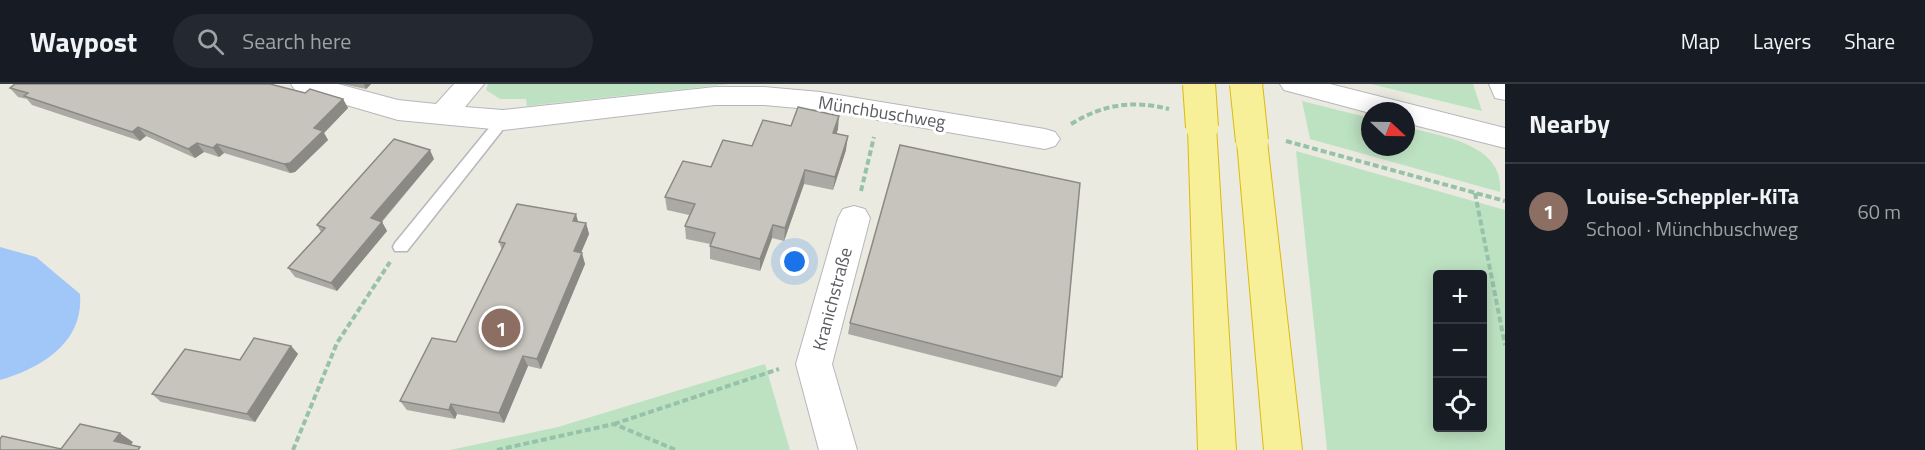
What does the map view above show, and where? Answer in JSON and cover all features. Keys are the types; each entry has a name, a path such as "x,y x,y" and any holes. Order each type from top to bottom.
{"highway":[{"path":"1199,84 1217,450"},
{"path":"1246,84 1283,450"}],"street":[{"name":"Münchbuschweg","path":"305,84 431,114 502,120 715,96 764,96 820,101 1045,139"},
{"path":"431,114 448,84"},
{"path":"431,114 470,84"},
{"path":"1294,84 1364,102"},
{"path":"1503,84 1505,91"},
{"path":"1415,115 1505,138"},
{"name":"Kranichstraße","path":"838,450 814,364 854,218"}],"lane":[{"path":"401,247 502,120"}],"path":[{"path":"854,218 880,111"},
{"path":"1475,193 1505,345"},
{"path":"293,450 337,343 401,247"},
{"path":"497,450 614,424 796,363 814,364"},
{"path":"614,424 676,450"}],"green space":[{"path":"488,84 730,84 527,106 526,99 500,99 486,90"},
{"path":"1371,84 1473,84 1482,111"},
{"path":"1302,101 1361,116 1361,153 1310,139"},
{"path":"1415,129 1452,139 1481,152 1492,162 1499,176 1500,192 1371,156 1415,156"},
{"path":"1296,151 1505,210 1505,450 1327,450"},
{"path":"765,364 790,450 450,450 558,427"}],"water":[{"path":"0,247 36,257 80,294 75,326 68,339 45,360 16,375 0,380"}],"building":[{"path":"15,84 270,84 305,93 310,89 343,99 314,128 323,131 290,163 284,164 217,144 213,148 197,143 188,149 138,127 132,132 24,96 28,93 10,88"},
{"path":"798,107 839,116 833,133 848,136 835,177 805,170 785,228 773,225 760,259 710,246 715,233 685,226 695,204 665,197 683,161 711,167 723,140 752,146 763,120 791,126"},
{"path":"394,139 430,150 371,218 382,222 331,283 288,268 325,228 317,225"},
{"path":"900,145 1080,183 1062,377 850,323"},
{"path":"517,204 576,214 573,221 586,223 574,251 582,253 537,359 523,356 499,413 451,404 449,410 400,401 432,338 456,342 505,243 499,242"},
{"path":"254,338 291,346 247,414 152,394 185,349 240,360"},
{"path":"80,424 120,433 114,441 140,447 138,450 0,450 2,436 61,449"}],"place":[{"name":"Louise-Scheppler-KiTa","path":"501,328"}]}
